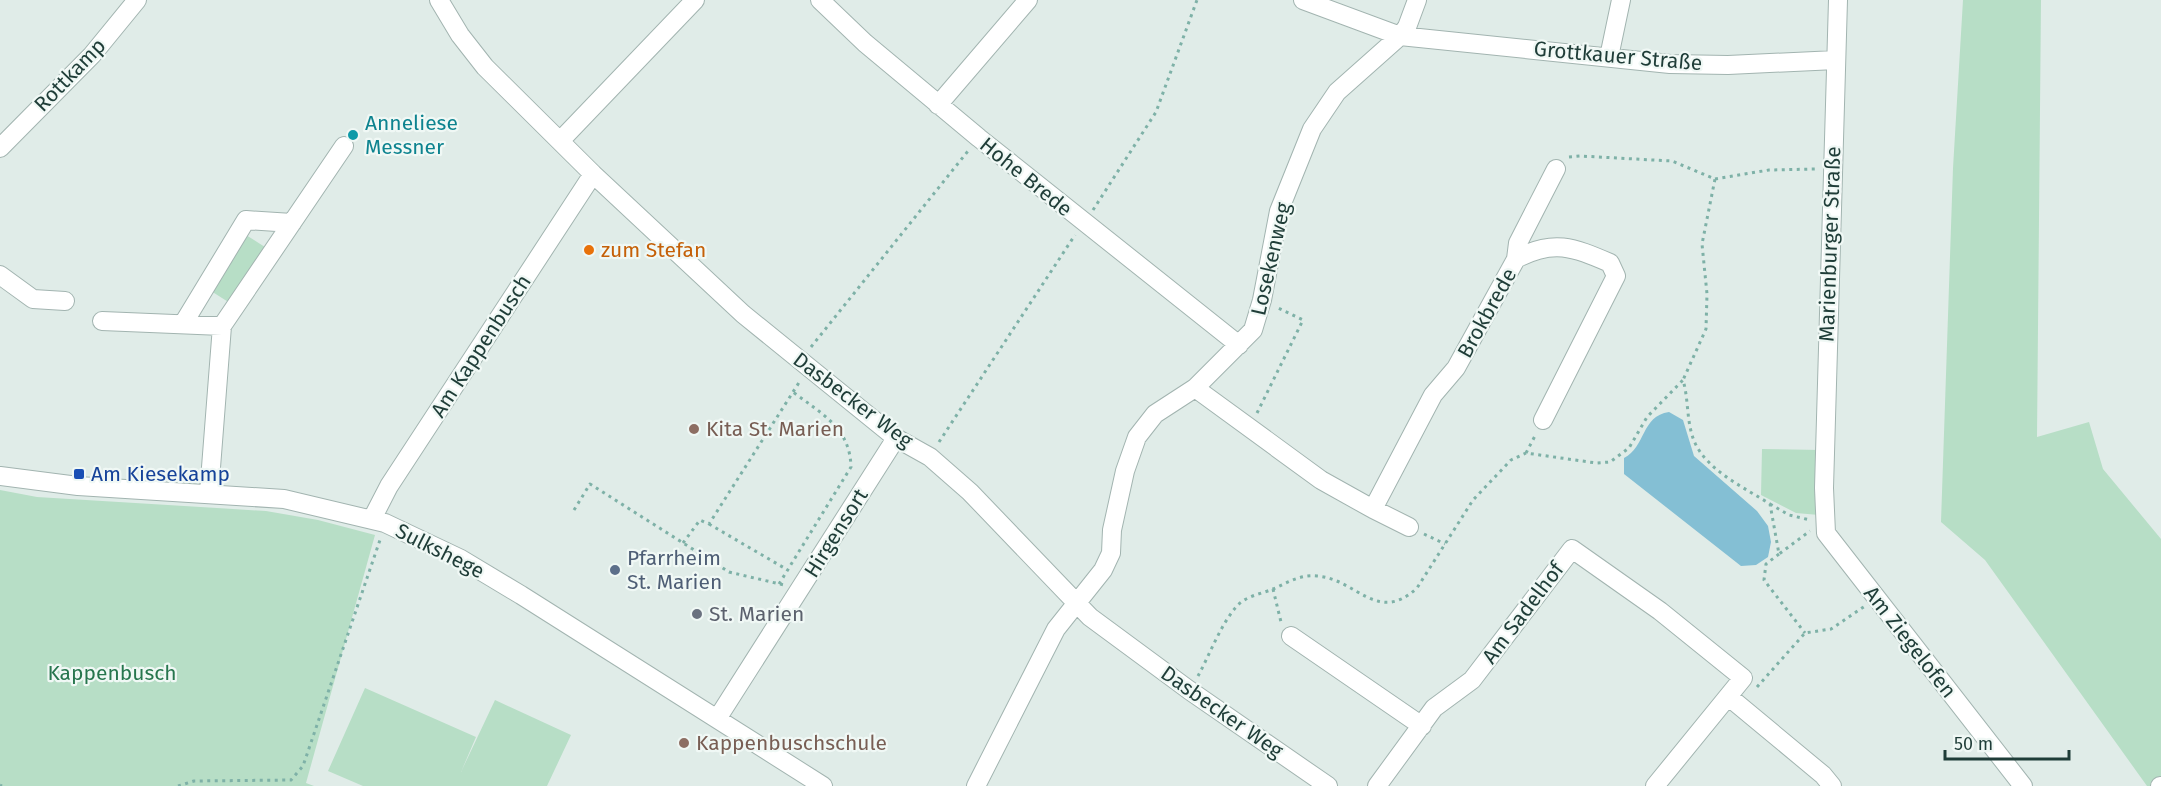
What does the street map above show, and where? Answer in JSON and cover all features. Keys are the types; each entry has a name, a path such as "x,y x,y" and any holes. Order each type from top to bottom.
{"street":[{"name":"Rottkamp","path":"2,141 92,55 137,0"},
{"name":"Dasbecker Weg","path":"439,0 460,35 485,67 593,174 743,314 896,438 930,457 970,492 1090,617 1328,786"},
{"path":"560,141 695,0"},
{"name":"Hohe Brede","path":"820,0 865,43 938,105 1239,345"},
{"path":"938,105 1028,0"},
{"name":"Grottkauer Straße","path":"1303,0 1400,36 1670,64 1728,65 1836,60"},
{"name":"Losekenweg","path":"976,786 1056,629 1098,578 1111,553 1118,500 1137,437 1155,414 1195,388 1253,330 1262,300 1279,211 1312,129 1337,92 1400,36 1407,27 1417,0"},
{"path":"1609,57 1621,0"},
{"name":"Marienburger Straße","path":"1824,488 1838,0"},
{"path":"209,493 222,326 344,146"},
{"path":"1516,260 1518,243 1556,169"},
{"name":"Am Kappenbusch","path":"379,521 389,486 593,174"},
{"path":"183,324 246,220 292,223"},
{"name":"Brokbrede","path":"1373,510 1433,395 1456,368 1516,260 1533,250 1564,246 1610,263 1616,276 1543,420"},
{"path":"0,275 33,299 65,301"},
{"path":"102,321 222,326"},
{"path":"1195,388 1321,480 1408,527"},
{"name":"Hirgensort","path":"717,719 896,438"},
{"name":"Sulkshege","path":"0,476 78,486 284,499 379,521 461,560 501,583 823,786"},
{"name":"Am Ziegelofen","path":"1824,488 1823,520 1826,533 2023,786"},
{"name":"Am Sadelhof","path":"1377,786 1434,708 1472,680 1572,549 1660,611 1743,678"},
{"path":"1291,636 1422,726"},
{"path":"1655,786 1743,678"},
{"path":"1729,697 1823,775 1832,786"}],"path":[{"path":"709,524 794,392 804,365 979,138"},
{"path":"1556,169 1570,157 1580,156 1672,160 1715,179 1769,170 1833,167"},
{"path":"1190,690 1235,608 1254,595 1305,576 1318,576 1381,604 1396,602 1407,597 1417,588 1473,500 1511,460 1526,453 1596,463 1610,462 1629,448 1647,417 1683,380 1706,330 1707,294 1702,244 1715,179"},
{"path":"1250,428 1303,320 1262,300"},
{"path":"1683,380 1695,442 1703,455 1730,479 1770,504 1795,517 1823,520"},
{"path":"779,584 851,467 846,438 828,419 794,392"},
{"path":"1526,453 1543,420"},
{"path":"574,510 590,484 729,572 779,584 803,585"},
{"path":"1770,504 1779,554"},
{"path":"684,543 700,520 786,570 803,585"},
{"path":"1805,633 1764,580 1766,564 1823,520"},
{"path":"178,786 194,781 291,780 303,765 379,521"},
{"path":"1408,527 1445,544"},
{"path":"1273,589 1280,620 1291,636"},
{"path":"1743,678 1759,688 1805,633 1831,628 1846,621 1875,598"}],"green space":[{"path":"1963,0 2041,0 2037,437 2089,422 2103,469 2161,539 2161,786 2147,786 1985,560 1941,522 1953,168"},
{"path":"246,235 268,249 233,305 211,291"},
{"path":"1762,449 1821,450 1819,515 1796,513 1761,495"},
{"name":"Kappenbusch","path":"0,490 37,497 266,511 318,520 375,535 306,783 314,786 0,786"},
{"path":"365,688 476,737 461,772 495,700 571,735 547,786 363,786 328,771"}],"water":[{"path":"1669,412 1683,420 1694,456 1757,511 1768,526 1771,542 1768,557 1756,565 1741,566 1624,474 1624,458 1636,447 1653,419"}],"place":[{"name":"Anneliese Messner","path":"353,135"},
{"name":"zum Stefan","path":"589,250"},
{"name":"Kita St. Marien","path":"694,429"},
{"name":"Am Kiesekamp","path":"79,474"},
{"name":"Pfarrheim St. Marien","path":"615,570"},
{"name":"St. Marien","path":"697,614"},
{"name":"Kappenbuschschule","path":"684,743"}]}
